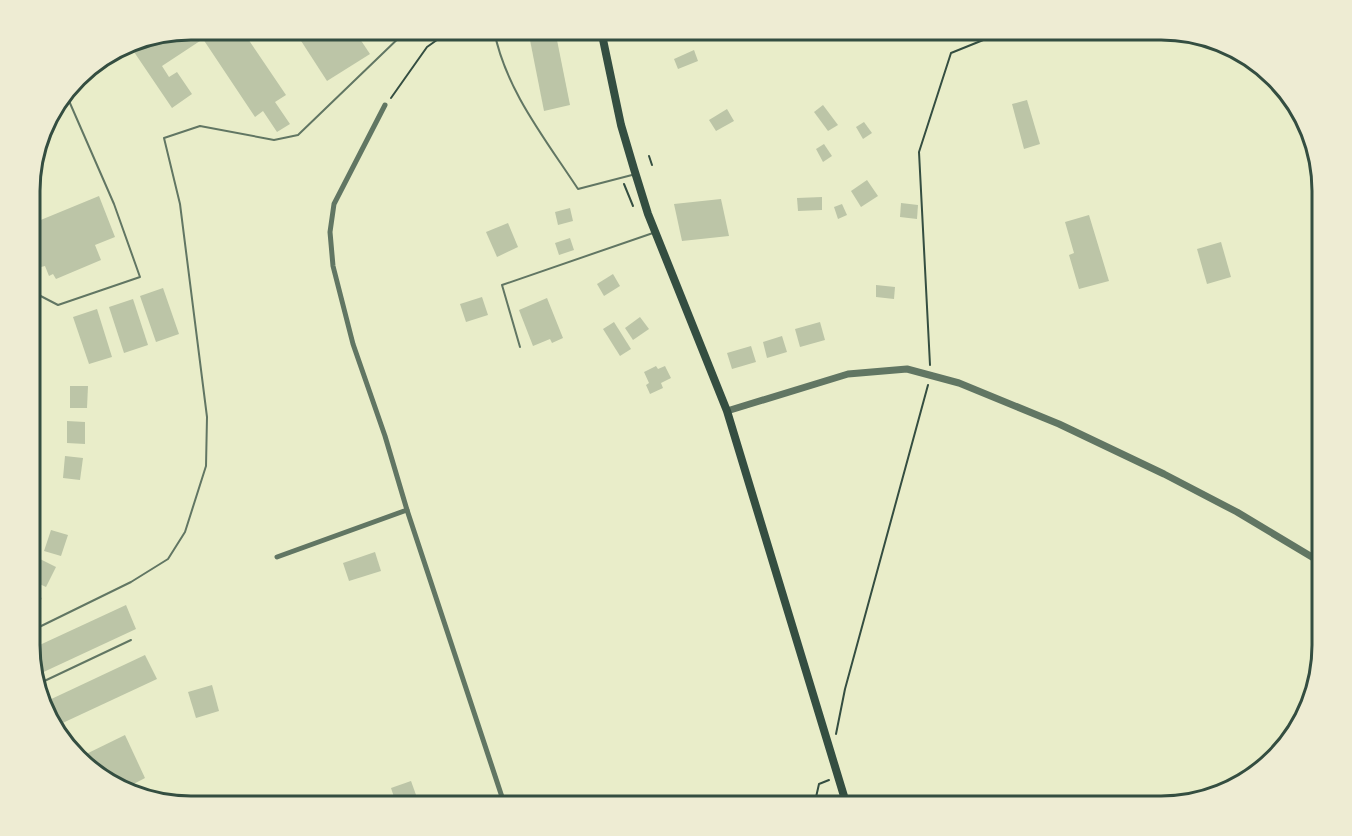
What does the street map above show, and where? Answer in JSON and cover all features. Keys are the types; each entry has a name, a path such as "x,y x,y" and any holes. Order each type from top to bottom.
{"main road":[{"path":"603,40 621,125 635,174 727,411 843,795"}],"street":[{"path":"386,105 334,204 330,232 333,266 353,344 502,796"},
{"path":"727,411 848,374 906,369 958,383 997,398 1164,474 1237,512 1311,556"},
{"path":"277,557 407,510"}],"lane":[{"path":"40,626 131,582 168,559 185,532 206,466 207,417 180,204 164,138 200,126 274,140 298,135 397,40"},
{"path":"497,40 505,69 526,108 578,189 635,174"},
{"path":"40,296 58,306 140,277 114,204 70,103"},
{"path":"520,347 501,285 656,232"},
{"path":"45,681 131,640"}],"path":[{"path":"386,105 427,46 436,40"},
{"path":"834,744 845,689 930,375 919,152 951,53 983,40"},
{"path":"649,156 652,165"},
{"path":"622,177 633,206"},
{"path":"816,795 819,784 837,776"}],"building":[{"path":"201,40 162,66 169,77 177,72 192,94 172,108 134,52 172,42"},
{"path":"204,40 249,40 286,95 275,102 290,124 277,132 263,111 255,117"},
{"path":"300,40 361,40 370,54 327,81"},
{"path":"530,40 557,40 570,105 544,111"},
{"path":"694,50 698,61 678,69 674,59"},
{"path":"1027,100 1040,144 1024,149 1012,104"},
{"path":"823,105 838,125 828,131 814,112"},
{"path":"727,109 734,121 716,131 709,120"},
{"path":"864,122 872,133 863,139 856,127"},
{"path":"824,144 832,156 823,162 816,149"},
{"path":"867,180 878,196 861,207 851,191"},
{"path":"99,196 115,237 95,245 101,260 56,279 53,274 49,276 45,266 41,267 40,265 40,220"},
{"path":"822,197 822,210 798,211 797,198"},
{"path":"721,199 729,236 682,241 674,204"},
{"path":"901,203 918,205 917,219 900,217"},
{"path":"842,204 847,215 838,219 834,207"},
{"path":"570,208 573,221 558,225 555,212"},
{"path":"1089,215 1109,281 1079,289 1069,255 1074,253 1065,222"},
{"path":"508,223 518,247 497,257 486,232"},
{"path":"570,238 574,250 559,255 555,243"},
{"path":"1221,242 1231,277 1207,284 1197,249"},
{"path":"613,274 620,286 604,296 597,284"},
{"path":"876,285 895,287 894,299 876,297"},
{"path":"163,288 179,334 156,342 140,296"},
{"path":"482,297 488,315 466,322 460,304"},
{"path":"547,298 563,338 552,343 550,339 533,346 519,310"},
{"path":"133,299 148,345 124,353 109,307"},
{"path":"97,309 112,357 89,364 73,317"},
{"path":"640,317 649,329 633,340 625,328"},
{"path":"614,322 631,349 620,356 603,329"},
{"path":"820,322 825,340 800,347 795,329"},
{"path":"782,336 787,352 767,358 763,342"},
{"path":"751,346 756,362 732,369 727,353"},
{"path":"656,366 658,369 665,366 671,378 661,383 663,388 650,394 646,385 649,383 644,372"},
{"path":"70,386 88,386 87,408 70,408"},
{"path":"67,421 85,422 85,444 67,443"},
{"path":"65,456 83,458 80,480 63,478"},
{"path":"51,530 68,535 61,556 44,551"},
{"path":"375,552 381,571 349,581 343,563"},
{"path":"40,559 56,567 46,587 40,584"},
{"path":"126,605 136,629 43,672 40,645"},
{"path":"145,655 157,679 63,723 51,699"},
{"path":"212,685 219,711 196,718 188,692"},
{"path":"125,735 145,778 134,784 108,770 87,753"},
{"path":"411,781 416,796 394,796 391,788"}]}
